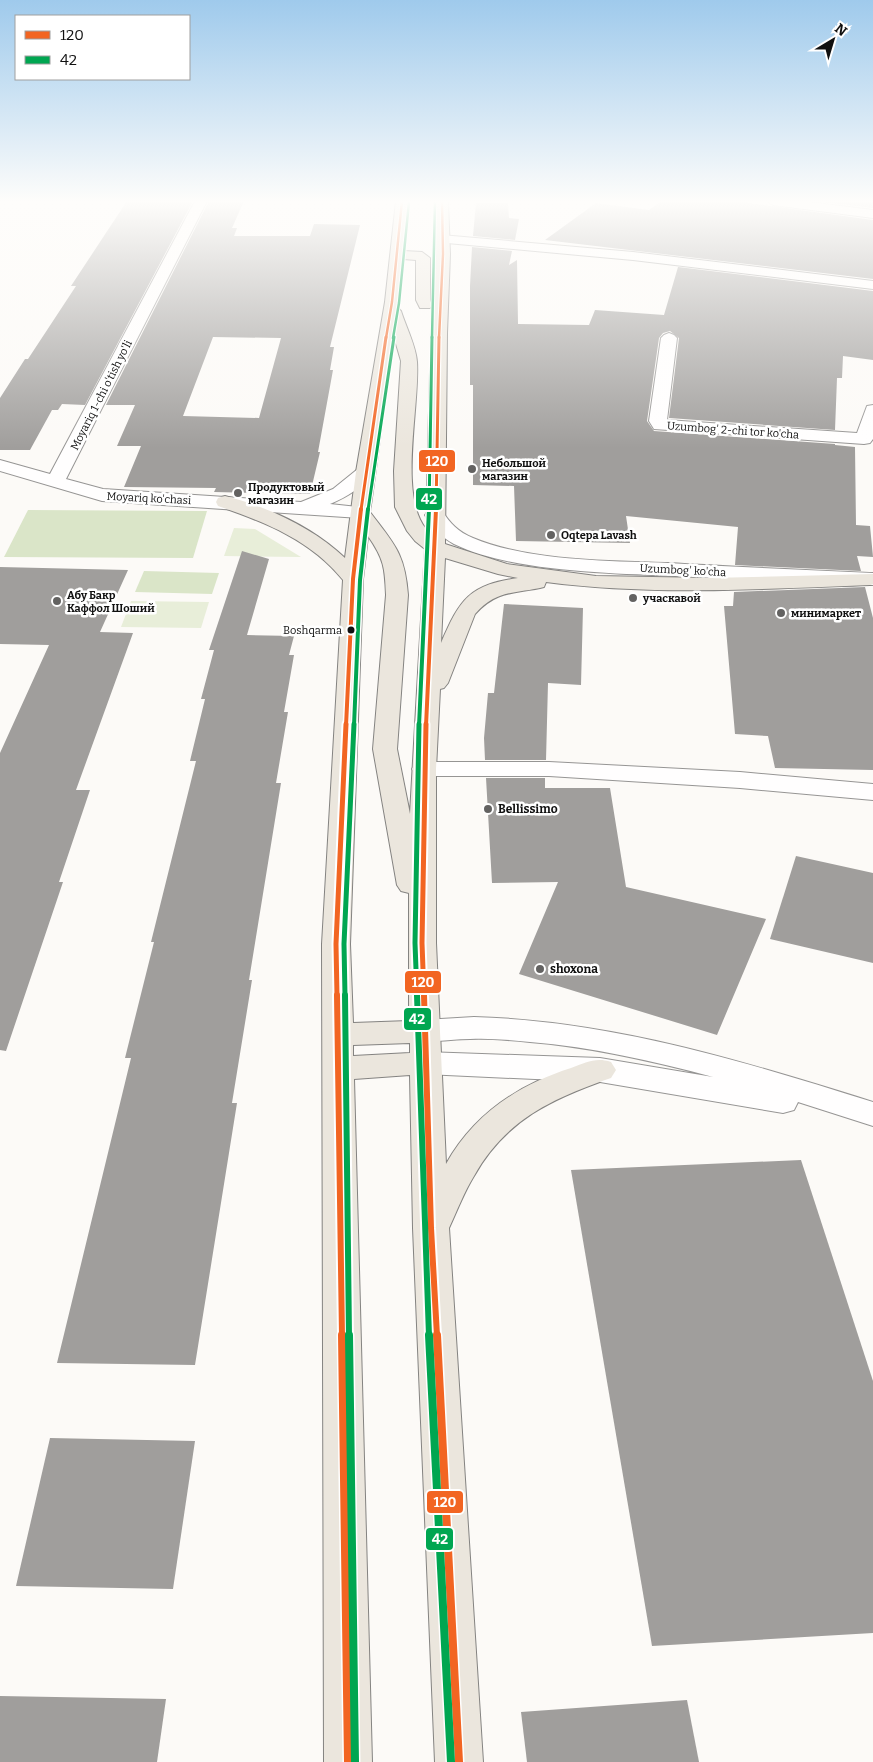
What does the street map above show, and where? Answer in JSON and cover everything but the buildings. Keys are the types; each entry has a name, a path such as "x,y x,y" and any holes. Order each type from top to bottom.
{"main road":[{"path":"348,1762 336,944 353,579 365,472 394,283"},
{"path":"423,283 423,300 439,333"},
{"path":"442,283 435,547 424,769 422,943 431,1228 459,1762"},
{"path":"392,302 409,361 403,471 406,507 408,514 422,537 435,547 460,558 505,570 596,582"},
{"path":"225,502 272,519 303,536 344,566 353,579"},
{"path":"360,512 435,515"},
{"path":"360,512 390,553 396,575 397,595 385,749 422,943"},
{"name":"Uzumbog' ko'cha","path":"353,579 363,566 390,553 435,547"},
{"path":"428,703 465,612 482,595 504,586 596,582 709,584 871,579"},
{"path":"337,1035 425,1047"},
{"path":"338,1068 425,1047"},
{"path":"431,1228 455,1175 470,1150 489,1128 533,1095 563,1081 600,1070"}],"street":[{"name":"Moyariq 1-chi o'tish yo'li","path":"55,482 158,283"},
{"path":"858,283 873,285"},
{"name":"Uzumbog' 2-chi tor ko'cha","path":"669,338 658,422 660,425 864,439 873,410"},
{"name":"Moyariq ko'chasi","path":"0,465 102,495 360,512"},
{"name":"Moyariq ko'chasi","path":"302,507 337,494 353,484 365,472"},
{"name":"Uzumbog' ko'cha","path":"435,515 443,528 452,535 494,551"},
{"name":"Uzumbog' ko'cha","path":"435,547 494,551 610,566 871,579"},
{"path":"424,769 549,769 740,780 873,792"},
{"path":"425,1047 480,1028 538,1031 612,1042 665,1052 748,1075 873,1116"},
{"path":"425,1047 600,1070 873,1116"}],"green space":[{"path":"28,510 207,511 193,558 4,557"},
{"path":"234,528 255,529 301,557 224,556"},
{"path":"144,571 219,573 212,594 135,592"},
{"path":"131,601 209,602 201,628 121,627"}],"transit line":[{"name":"120","path":"348,1762 336,944 353,579 365,472 394,283"},
{"name":"42","path":"355,1762 344,944 360,580 372,473 401,283"},
{"name":"42","path":"434,283 428,547 417,769 415,943 424,1228 451,1762"},
{"name":"120","path":"442,283 435,547 424,769 422,943 431,1228 459,1762"}],"place":[{"name":"Небольшой магазин","path":"472,469"},
{"name":"Продуктовый магазин","path":"238,493"},
{"name":"Oqtepa Lavash","path":"551,535"},
{"name":"учаскавой","path":"633,598"},
{"name":"Абу Бакр Каффол Шоший","path":"57,601"},
{"name":"минимаркет","path":"781,613"},
{"name":"Boshqarma","path":"351,630"},
{"name":"Bellissimo","path":"488,809"},
{"name":"shoxona","path":"540,969"}]}
